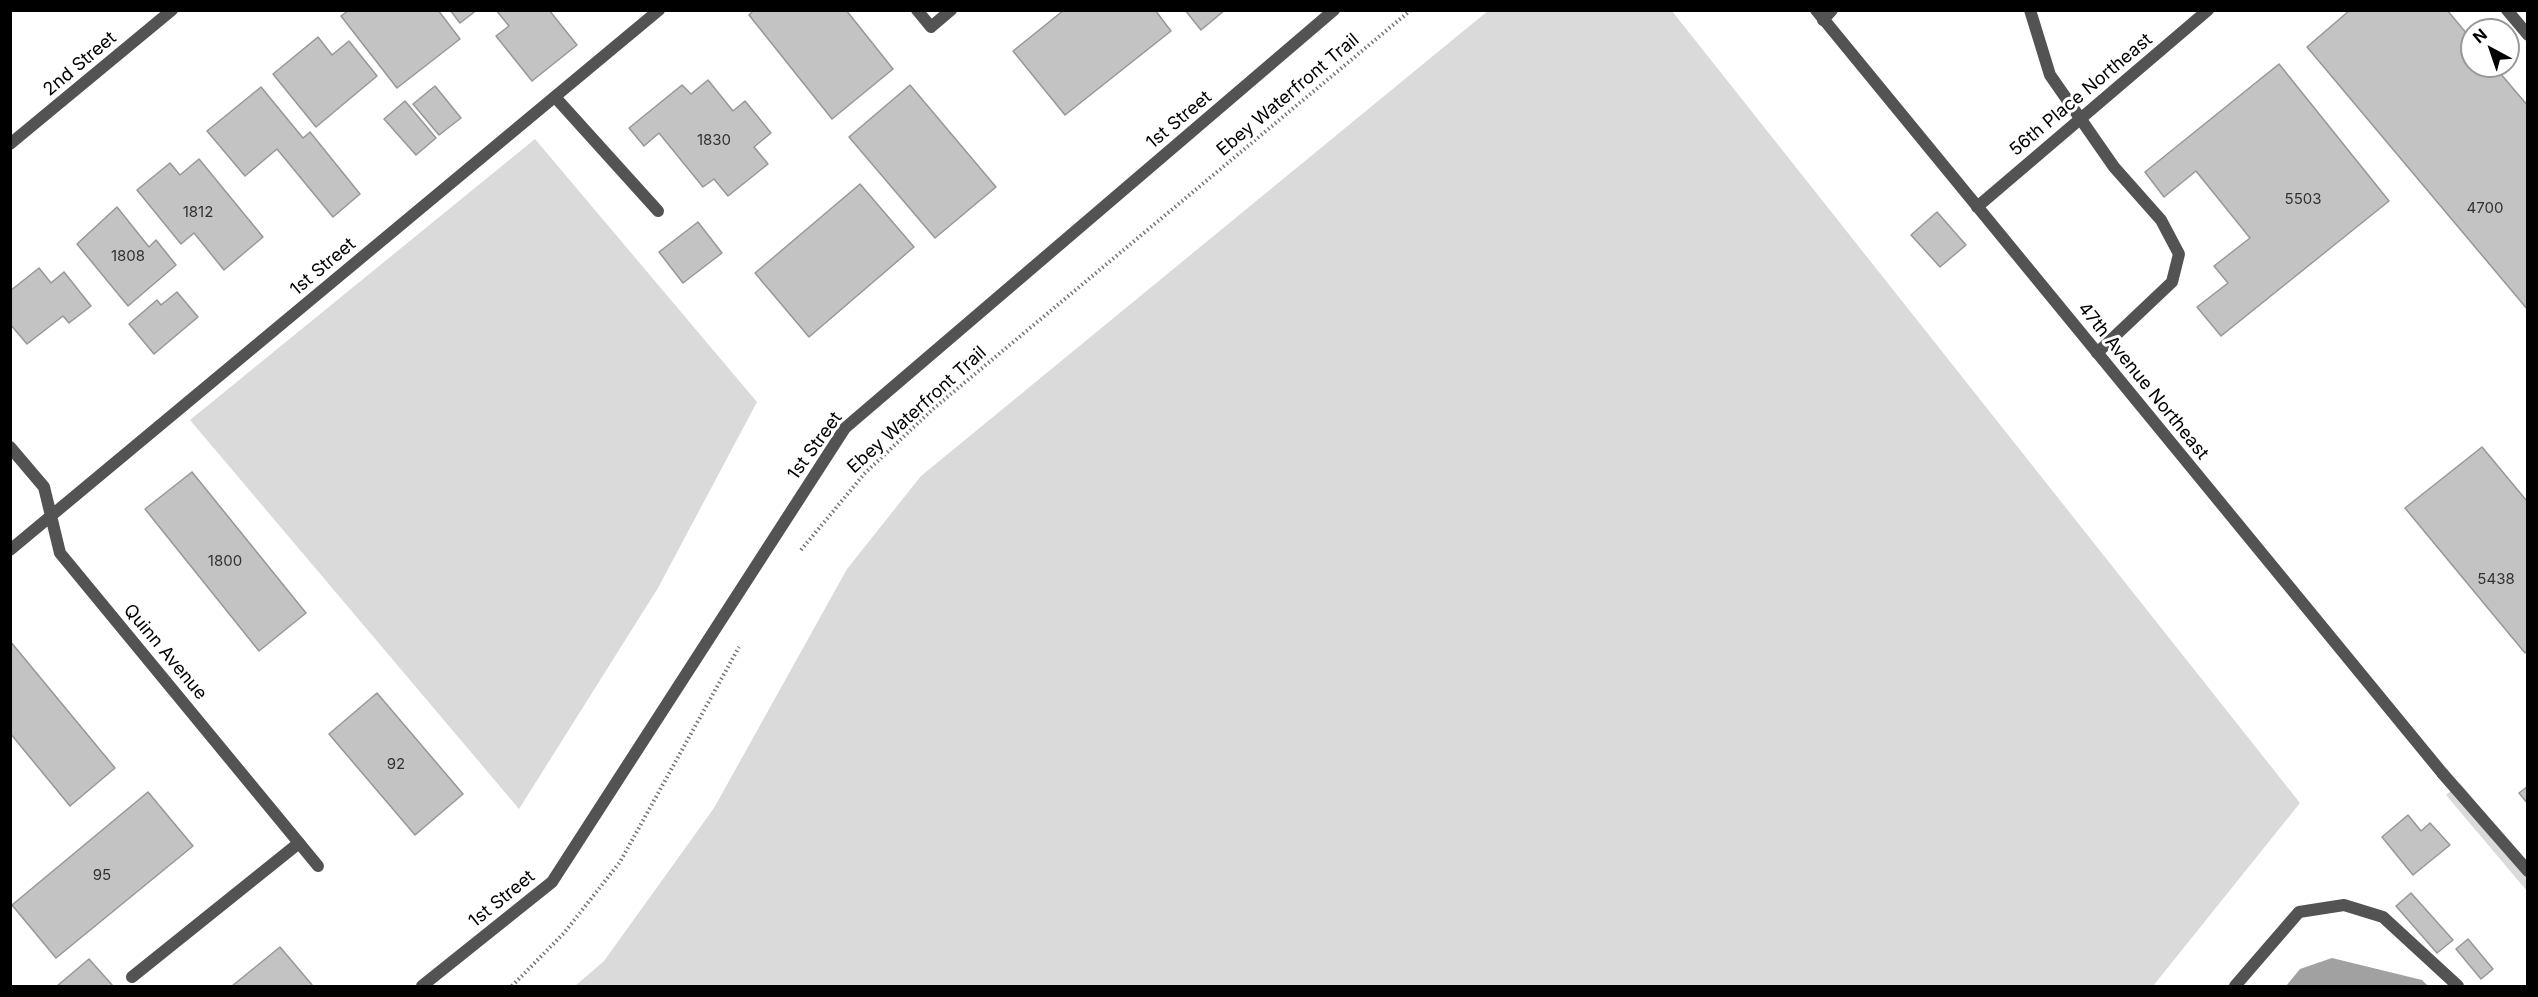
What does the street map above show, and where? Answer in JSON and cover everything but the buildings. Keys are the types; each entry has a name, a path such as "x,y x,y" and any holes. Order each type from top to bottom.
{"street":[{"name":"2nd Street","path":"10,144 172,10"},
{"path":"917,10 931,27 951,10"},
{"name":"1st Street","path":"422,987 552,882 845,428 1334,10"},
{"path":"2030,10 2050,75 2114,167 2161,220 2179,254 2172,282 2097,353"},
{"name":"56th Place Northeast","path":"1977,207 2208,10"},
{"path":"2507,10 2528,34"},
{"name":"1st Street","path":"10,550 555,98 653,12"},
{"name":"47th Avenue Northeast","path":"1824,14 1977,207 2443,774 2528,871"},
{"path":"555,98 658,211"},
{"name":"Quinn Avenue","path":"10,447 44,487 60,553 318,866"},
{"path":"132,978 299,843"},
{"path":"2235,987 2299,912 2344,905 2383,917 2458,987"}],"path":[{"name":"Ebey Waterfront Trail","path":"798,553 865,473 933,410 1411,10"},
{"path":"512,987 564,933 620,862 744,638"}],"shaded area":[{"path":"1489,10 1672,11 2300,803 2153,986 575,986 604,961 714,808 847,569 921,476"},
{"path":"535,139 757,402 658,588 519,809 190,420"},
{"path":"2460,783 2527,863 2527,891 2446,795"},
{"path":"2332,958 2422,980 2428,986 2286,986 2300,969"}]}
